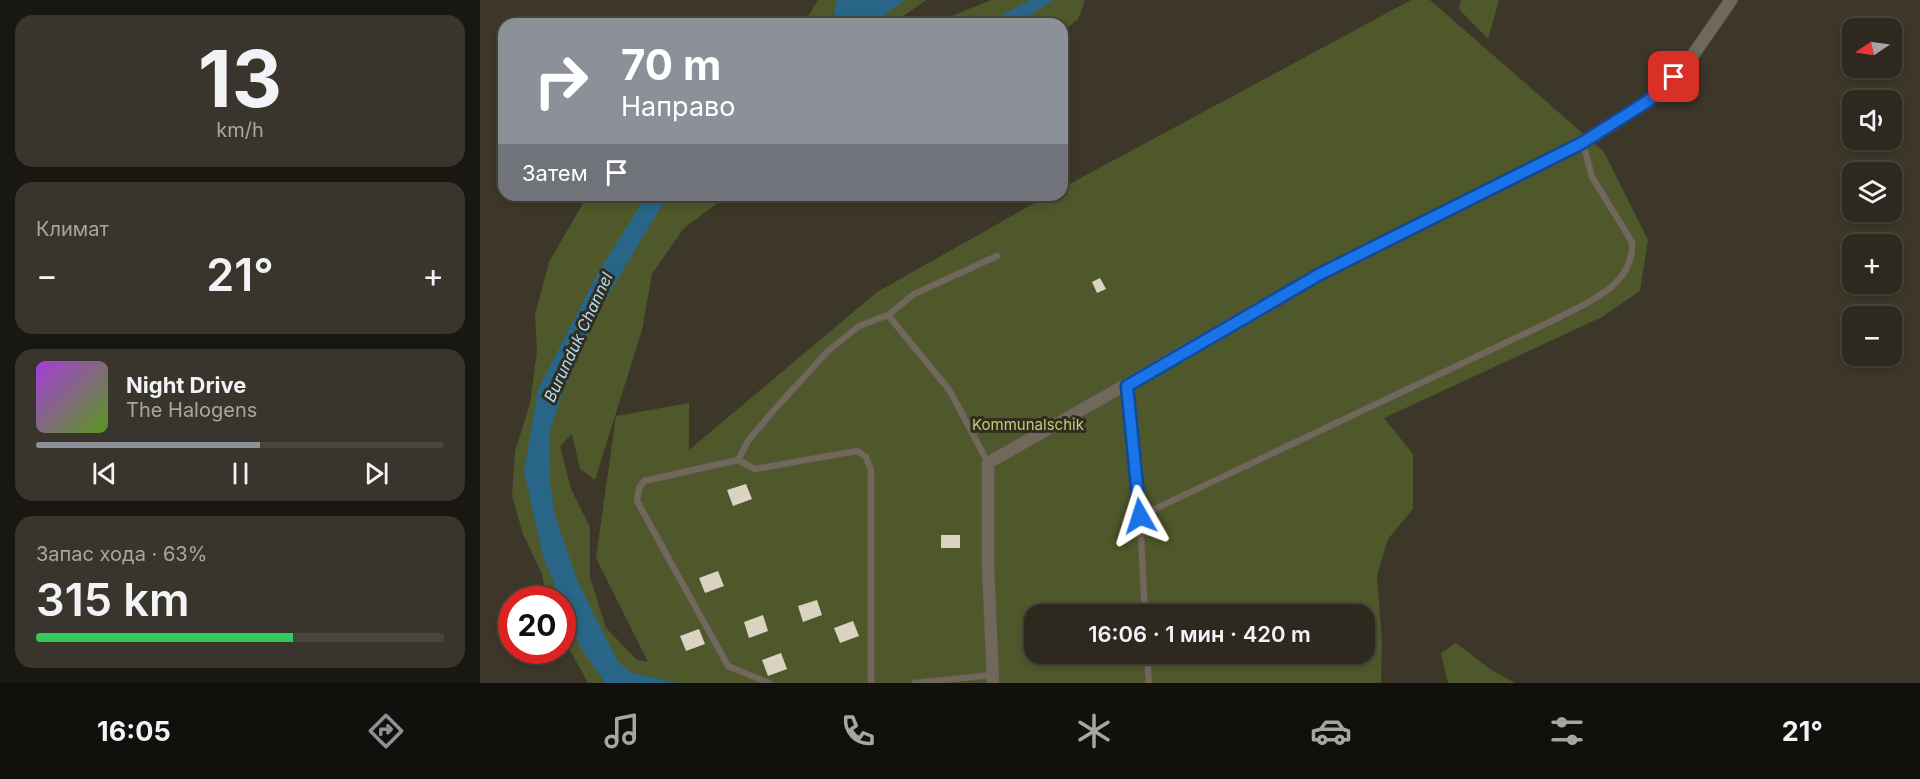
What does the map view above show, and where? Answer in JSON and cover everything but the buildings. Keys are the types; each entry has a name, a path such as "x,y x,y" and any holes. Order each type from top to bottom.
{"street":[{"path":"993,679 988,463 1127,386 1320,274 1582,143 1648,101 1686,65 1731,0"}],"lane":[{"path":"1140,516 1560,317 1592,301 1623,277 1632,252 1632,242 1592,177 1582,143"},
{"path":"738,460 748,441 828,351 866,321 888,315 914,294 997,256"},
{"path":"888,315 950,391 988,463"},
{"path":"1127,386 1140,516 1144,604"},
{"path":"769,683 728,666 638,501 639,488 644,481 738,460 755,469 857,451 866,457 871,470 872,683"},
{"path":"1148,664 1149,683"},
{"path":"915,683 993,679"}],"green space":[{"path":"818,0 926,0 900,18 807,18"},
{"path":"991,0 1085,0 1078,19 1068,27 1068,18 947,18"},
{"name":"Kommunalschik","path":"1411,0 1430,0 1604,152 1648,240 1640,291 1602,317 1384,418 1413,454 1413,509 1388,539 1377,576 1382,641 1381,683 588,683 576,661 576,586 544,586 542,574 523,534 512,496 515,451 530,404 537,351 535,315 549,262 585,201 720,201 684,228 652,274 642,330 595,480 580,469 572,434 560,446 571,489 590,527 590,577 606,628 637,660 648,662 596,558 616,416 689,403 689,450 877,292 1038,201 1068,201 1068,185"},
{"path":"1461,0 1499,0 1488,39 1459,9"},
{"path":"1456,643 1490,669 1515,683 1448,683 1441,653"}],"water":[{"path":"837,0 905,0 880,18 837,18 834,12"},
{"path":"1030,0 1053,0 1026,18 996,18"},
{"name":"Burunduk Channel","path":"643,201 664,201 597,314 563,391 549,434 550,482 555,515 577,580 618,662 632,673 678,683 605,683 579,645 576,638 576,586 555,586 543,556 524,471 538,389 600,269"}],"route":[{"path":"1140,516 1127,386 1320,274 1582,143 1648,101 1674,77"}]}
